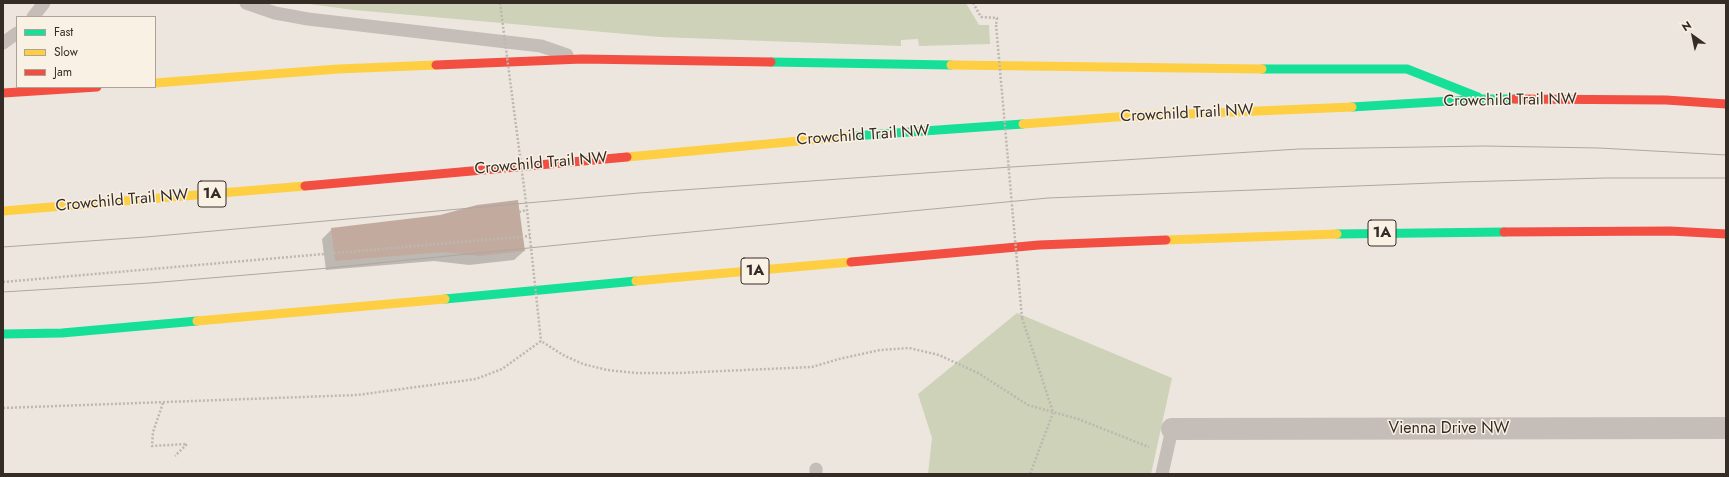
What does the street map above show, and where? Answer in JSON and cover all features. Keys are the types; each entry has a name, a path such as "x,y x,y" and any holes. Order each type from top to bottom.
{"highway":[{"path":"156,83 338,69 582,60 1253,69 1407,69 1483,99"},
{"path":"3,94 84,88"},
{"name":"Crowchild Trail NW","path":"3,211 257,191 832,138 1116,117 1399,105 1483,99 1666,100 1726,104"},
{"name":"1A","path":"3,334 62,333 1039,245 1367,233 1670,231 1726,234"},
{"path":"3,340 62,333"}],"street":[{"name":"Vienna Drive NW","path":"1170,438 1726,428"}],"lane":[{"path":"34,16 44,3"},
{"path":"246,3 275,13 308,19 541,46 582,60"},
{"path":"3,43 16,34"},
{"path":"1162,474 1170,438"}],"path":[{"path":"500,3 527,210 541,341"},
{"path":"973,3 981,17 996,18 1022,318 1053,413 1030,474"},
{"path":"519,212 527,210"},
{"path":"3,282 523,238 530,236"},
{"path":"3,408 356,395 476,379 502,369 541,341"},
{"path":"541,341 562,355 583,364 607,370 636,373 678,373 812,367 880,350 909,348 939,355 978,373 1028,405 1078,420 1148,447 1170,438"},
{"path":"163,403 153,432 152,446 187,444 175,456"}],"green space":[{"path":"302,3 966,3 979,25 989,25 990,44 919,46 918,39 901,40 901,46 660,37 354,10"},
{"path":"1017,313 1172,378 1151,474 928,474 932,438 918,394"}],"building":[{"path":"518,200 525,251 480,256 444,252 335,261 331,228 440,215 477,205"}],"tram line":[{"path":"3,247 146,237 639,193 1299,149 1484,146 1599,148 1726,155"},
{"path":"3,292 150,283 318,269 1048,198 1459,182 1605,178 1726,178"}],"traffic: fast":[{"path":"771,62 951,65"},
{"path":"1262,69 1407,69 1478,97"},
{"path":"1352,107 1483,99 1515,99"},
{"path":"853,136 1023,124"},
{"path":"1337,234 1504,232"},
{"path":"445,299 636,281"},
{"path":"3,334 62,333 197,321"}],"traffic: slow":[{"path":"156,83 338,69 436,65"},
{"path":"951,65 1262,69"},
{"path":"1023,124 1116,117 1352,107"},
{"path":"627,157 853,136"},
{"path":"3,211 305,186"},
{"path":"1166,240 1337,234"},
{"path":"636,281 851,262"},
{"path":"197,321 445,299"}],"traffic: jam":[{"path":"436,65 582,59 771,62"},
{"path":"3,93 81,88"},
{"path":"1515,99 1666,100 1726,104"},
{"path":"305,186 627,157"},
{"path":"1504,232 1670,231 1726,234"},
{"path":"851,262 1039,245 1166,240"}]}
